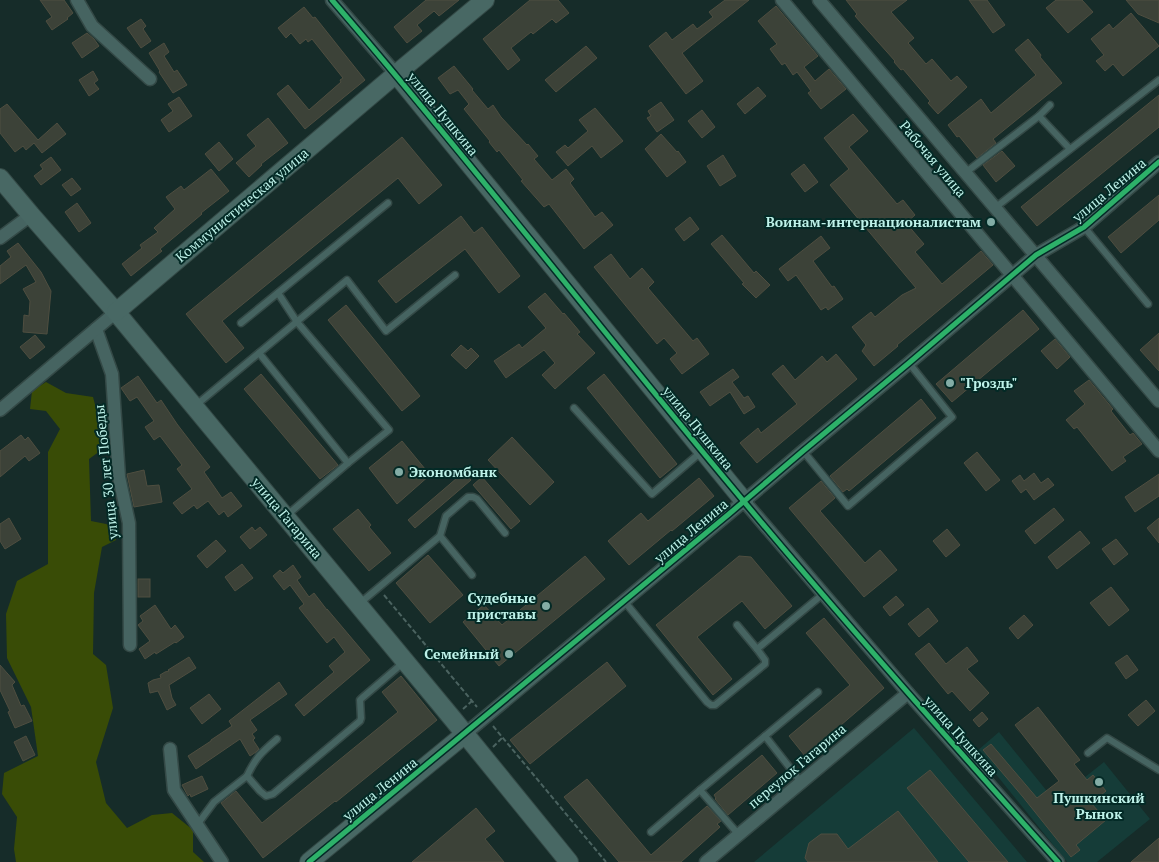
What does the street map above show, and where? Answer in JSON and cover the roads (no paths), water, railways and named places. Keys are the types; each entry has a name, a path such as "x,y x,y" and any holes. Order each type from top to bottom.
{"street":[{"path":"77,0 92,26 150,79"},
{"name":"улица Пушкина","path":"332,0 396,74 744,502 1058,862"},
{"name":"Коммунистическая улица","path":"0,410 485,0"},
{"name":"Рабочая улица","path":"782,0 1159,451"},
{"name":"Рабочая улица","path":"819,0 1159,401"},
{"name":"улица Ленина","path":"309,862 744,502 1036,256 1084,227 1159,162"},
{"name":"улица Гагарина","path":"0,178 30,215 116,312 569,862"},
{"path":"0,238 30,215"},
{"name":"улица 30 лет Победы","path":"96,329 112,374 119,477 129,523 130,645"},
{"name":"переулок Гагарина","path":"706,862 908,692"},
{"path":"170,749 174,790 222,862"}],"lane":[{"path":"996,207 1159,80"},
{"path":"965,173 1039,116 1050,105"},
{"path":"1039,116 1070,149"},
{"path":"241,323 388,203"},
{"path":"1084,227 1148,304"},
{"path":"194,407 347,280 386,332 455,275"},
{"path":"278,293 297,322 389,430 285,516"},
{"path":"259,353 348,463"},
{"path":"803,451 848,506 952,417 909,363"},
{"path":"574,408 652,494 702,451"},
{"path":"358,605 440,536 446,516 468,498 473,497 477,499 505,533"},
{"path":"440,536 472,575"},
{"path":"757,649 823,594"},
{"path":"624,601 711,705 719,703 765,664 765,660 737,625"},
{"path":"247,776 260,792 266,796 273,794 360,721 360,700 405,661"},
{"path":"650,832 818,692"},
{"path":"765,736 801,782"},
{"path":"1088,753 1107,738 1159,770"},
{"path":"197,825 214,802 247,776 259,755 277,739"},
{"path":"700,790 739,835"}],"place":[{"name":"Воинам-интернационалистам","path":"991,222"},
{"name":"\"Гроздь\"","path":"950,383"},
{"name":"Экономбанк","path":"399,472"},
{"name":"Судебные приставы","path":"546,606"},
{"name":"Семейный","path":"509,654"},
{"name":"Пушкинский Рынок","path":"1099,782"}]}
